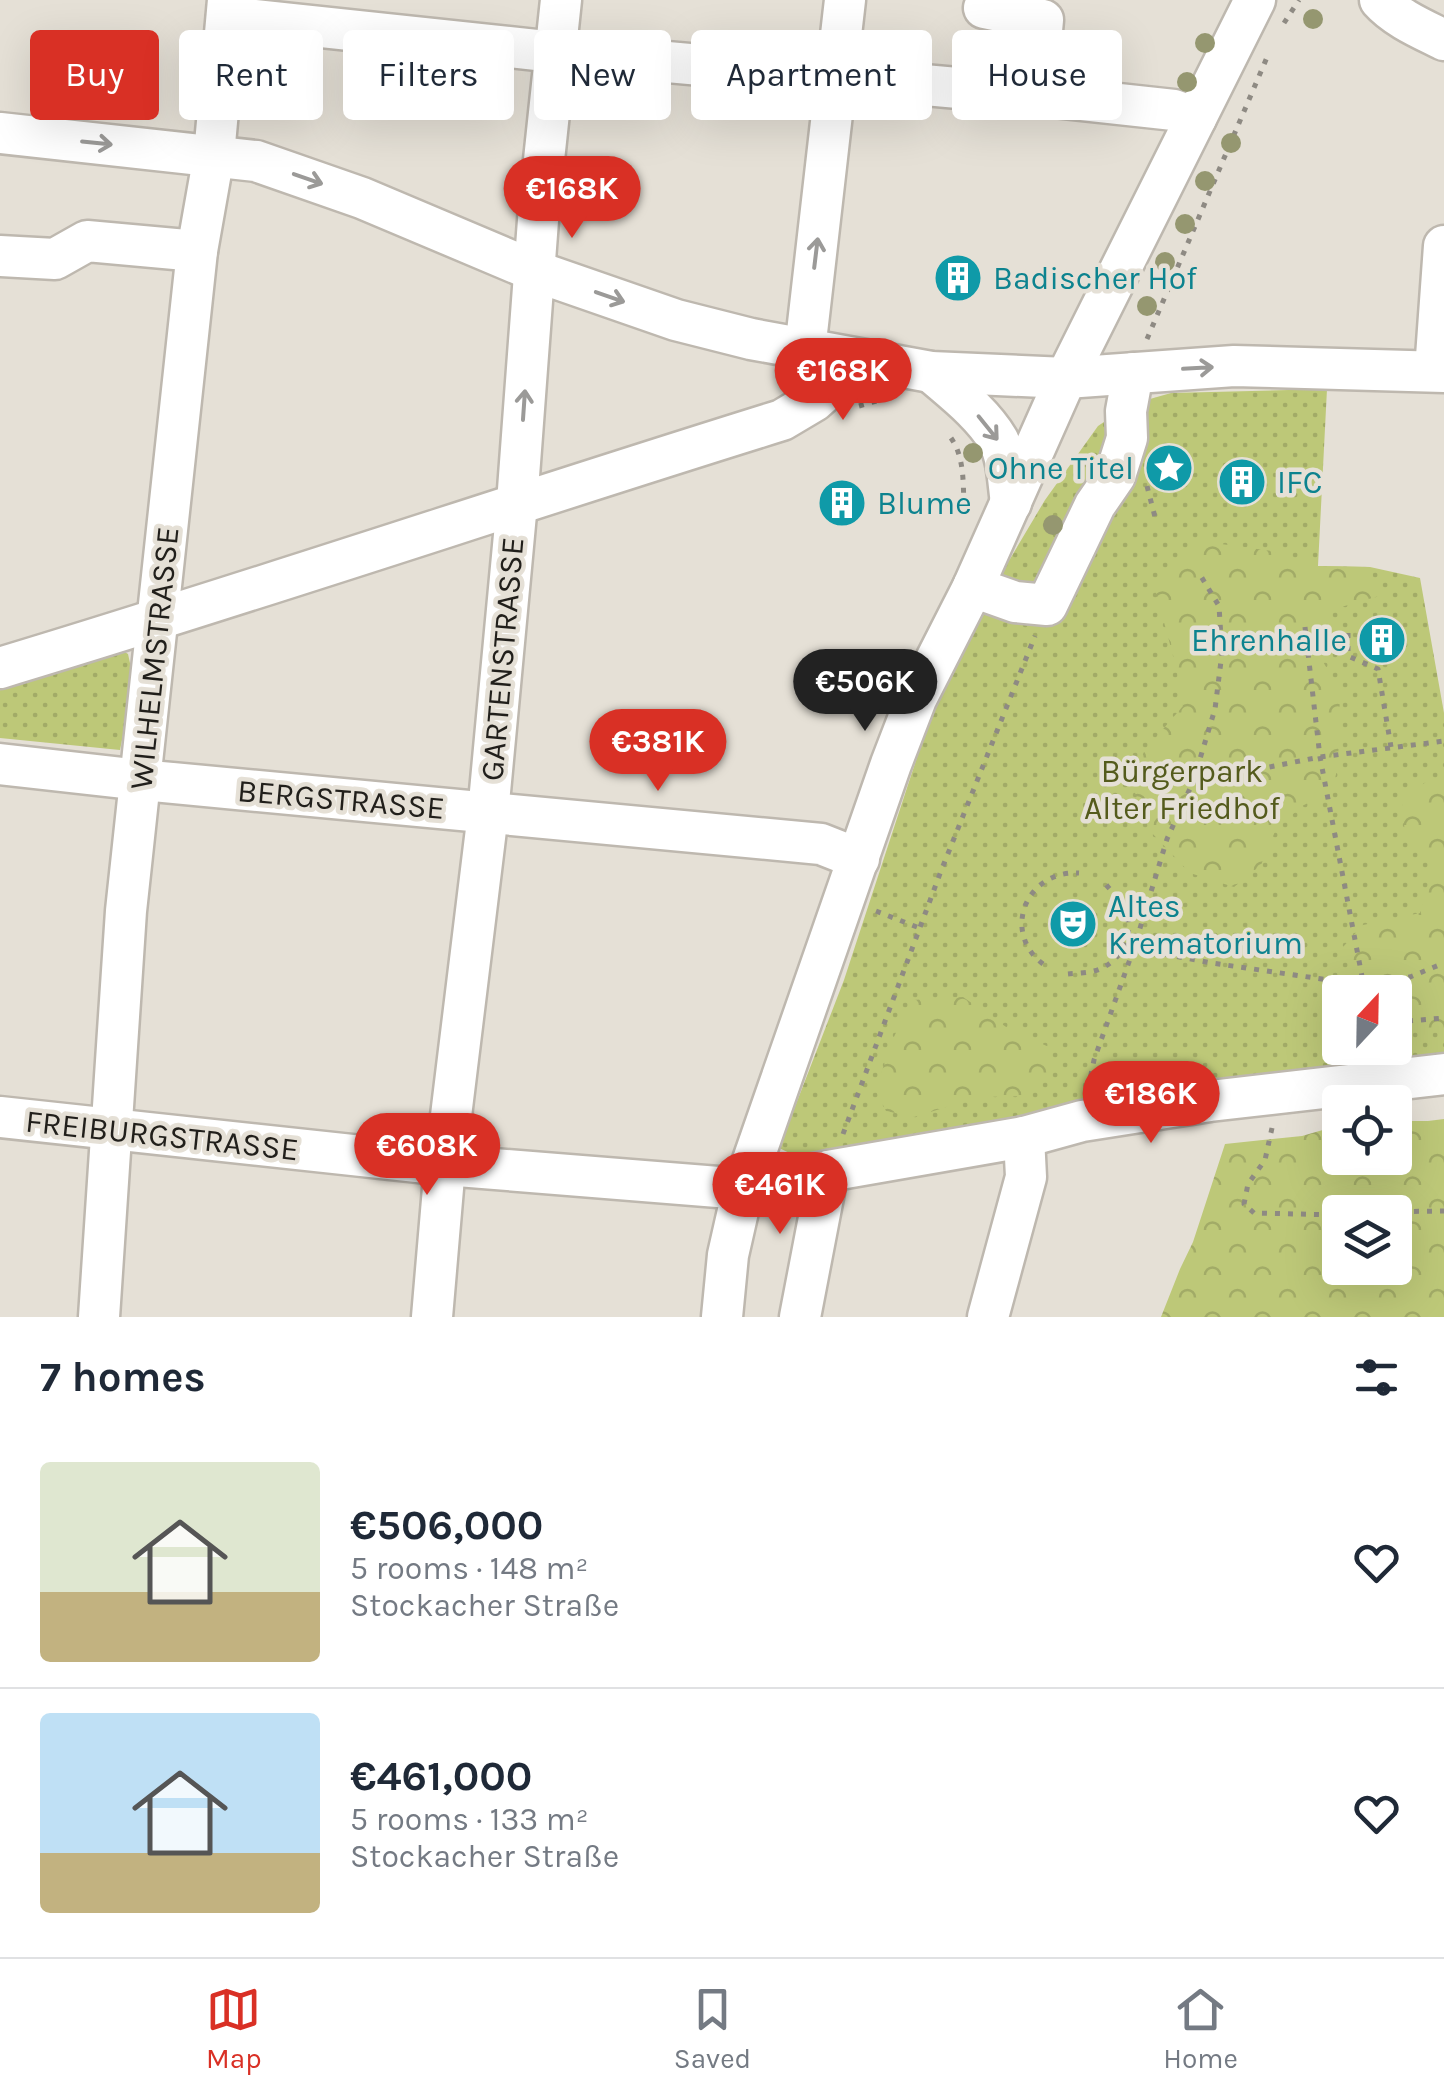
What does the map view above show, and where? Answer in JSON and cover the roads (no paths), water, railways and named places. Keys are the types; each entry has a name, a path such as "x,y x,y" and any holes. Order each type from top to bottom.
{"street":[{"name":"GARTENSTRASSE","path":"557,30 561,0"},
{"path":"842,30 845,0"},
{"path":"722,1317 728,1255 742,1188 916,699 972,587 1066,378 1255,0"},
{"path":"1393,2 1444,40"},
{"path":"228,8 534,49"},
{"name":"WILHELMSTRASSE","path":"99,1317 126,912 197,251 214,156 228,8"},
{"path":"984,8 1044,10"},
{"path":"1122,104 1174,110 1196,118"},
{"name":"GARTENSTRASSE","path":"432,1317 445,1165 488,813 548,120"},
{"path":"805,350 833,120"},
{"path":"0,132 256,161 362,198 535,271 676,320 750,339 930,372 1066,378 1234,366 1439,371 1444,246"},
{"path":"0,256 55,259 88,241 197,251"},
{"path":"750,339 785,368 790,396 782,420"},
{"path":"0,668 782,420 814,401 860,360"},
{"path":"930,372 967,403 999,442 1011,503"},
{"path":"972,587 1016,602 1047,605 1095,505 1114,476 1127,438 1126,412 1133,373"},
{"name":"BERGSTRASSE","path":"0,764 821,844 859,858"},
{"name":"FREIBURGSTRASSE","path":"0,1117 445,1165 742,1188 1024,1137 1082,1121 1210,1101 1444,1074"},
{"path":"988,1317 1026,1178 1024,1137"},
{"path":"800,1317 828,1171"}],"place":[{"name":"Badischer Hof","path":"958,278"},
{"name":"Ohne Titel","path":"1169,468"},
{"name":"IFC","path":"1242,482"},
{"name":"Blume","path":"842,503"},
{"name":"Ehrenhalle","path":"1382,640"},
{"name":"Altes Krematorium","path":"1073,924"}],"park label":[{"name":"Bürgerpark Alter Friedhof","path":"1182,790"}]}
